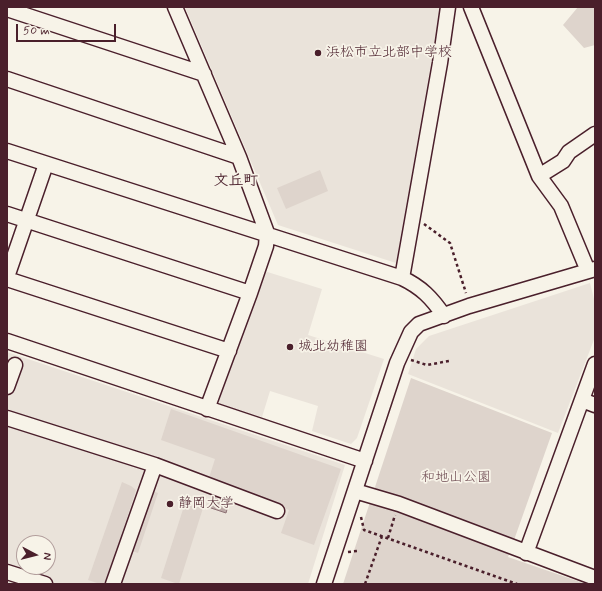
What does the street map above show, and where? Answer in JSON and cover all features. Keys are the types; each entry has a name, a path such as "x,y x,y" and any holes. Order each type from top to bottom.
{"street":[{"path":"175,7 239,157 267,234 266,246 250,293 207,409"},
{"path":"402,278 414,217 448,7"},
{"path":"324,584 356,491 397,363 411,332 419,324 469,306 593,271 561,206 539,176 471,7"},
{"path":"7,9 204,74"},
{"path":"7,79 239,157"},
{"path":"539,176 563,161 569,152 595,134"},
{"path":"7,151 402,278 421,289 430,297 444,316"},
{"path":"46,164 7,278 229,351"},
{"path":"7,214 250,293"},
{"path":"7,341 365,461"},
{"path":"526,553 595,364"},
{"path":"7,387 15,365"},
{"path":"582,400 595,405"},
{"path":"7,418 155,465 277,511"},
{"path":"113,584 155,465"},
{"path":"356,491 399,504 595,578"},
{"path":"11,577 45,584"}],"path":[{"path":"414,217 450,243 469,306"},
{"path":"409,359 427,366 449,361"},
{"path":"388,538 399,504"},
{"path":"360,510 364,530 517,584"},
{"path":"365,584 382,536"}],"shaded area":[{"path":"185,7 441,7 396,263 278,225"},
{"name":"城北幼稚園","path":"261,270 322,289 308,335 384,359 357,438 351,444 312,431 318,406 270,391 262,417 221,406 217,397"},
{"path":"590,283 595,303 595,337 558,433 408,374 416,349 429,336"},
{"name":"静岡大学","path":"7,352 345,465 308,584 7,584"},
{"path":"215,498 229,502 226,513 211,508"}],"green space":[{"path":"578,7 595,7 595,45 584,48 563,25"},
{"path":"320,170 328,191 286,209 277,188"},
{"name":"和地山公園","path":"411,378 552,433 508,557 586,584 343,584"},
{"path":"171,409 341,469 314,545 281,533 289,510 208,481 215,459 161,440"},
{"path":"122,482 136,490 106,582 100,584 88,580"},
{"path":"144,488 158,493 138,553 129,550"},
{"path":"185,503 203,508 178,584 161,578"}],"place":[{"name":"浜松市立北部中学校","path":"318,53"},
{"name":"城北幼稚園","path":"290,347"},
{"name":"静岡大学","path":"170,504"}],"district":[{"name":"文丘町","path":"236,182"}]}
